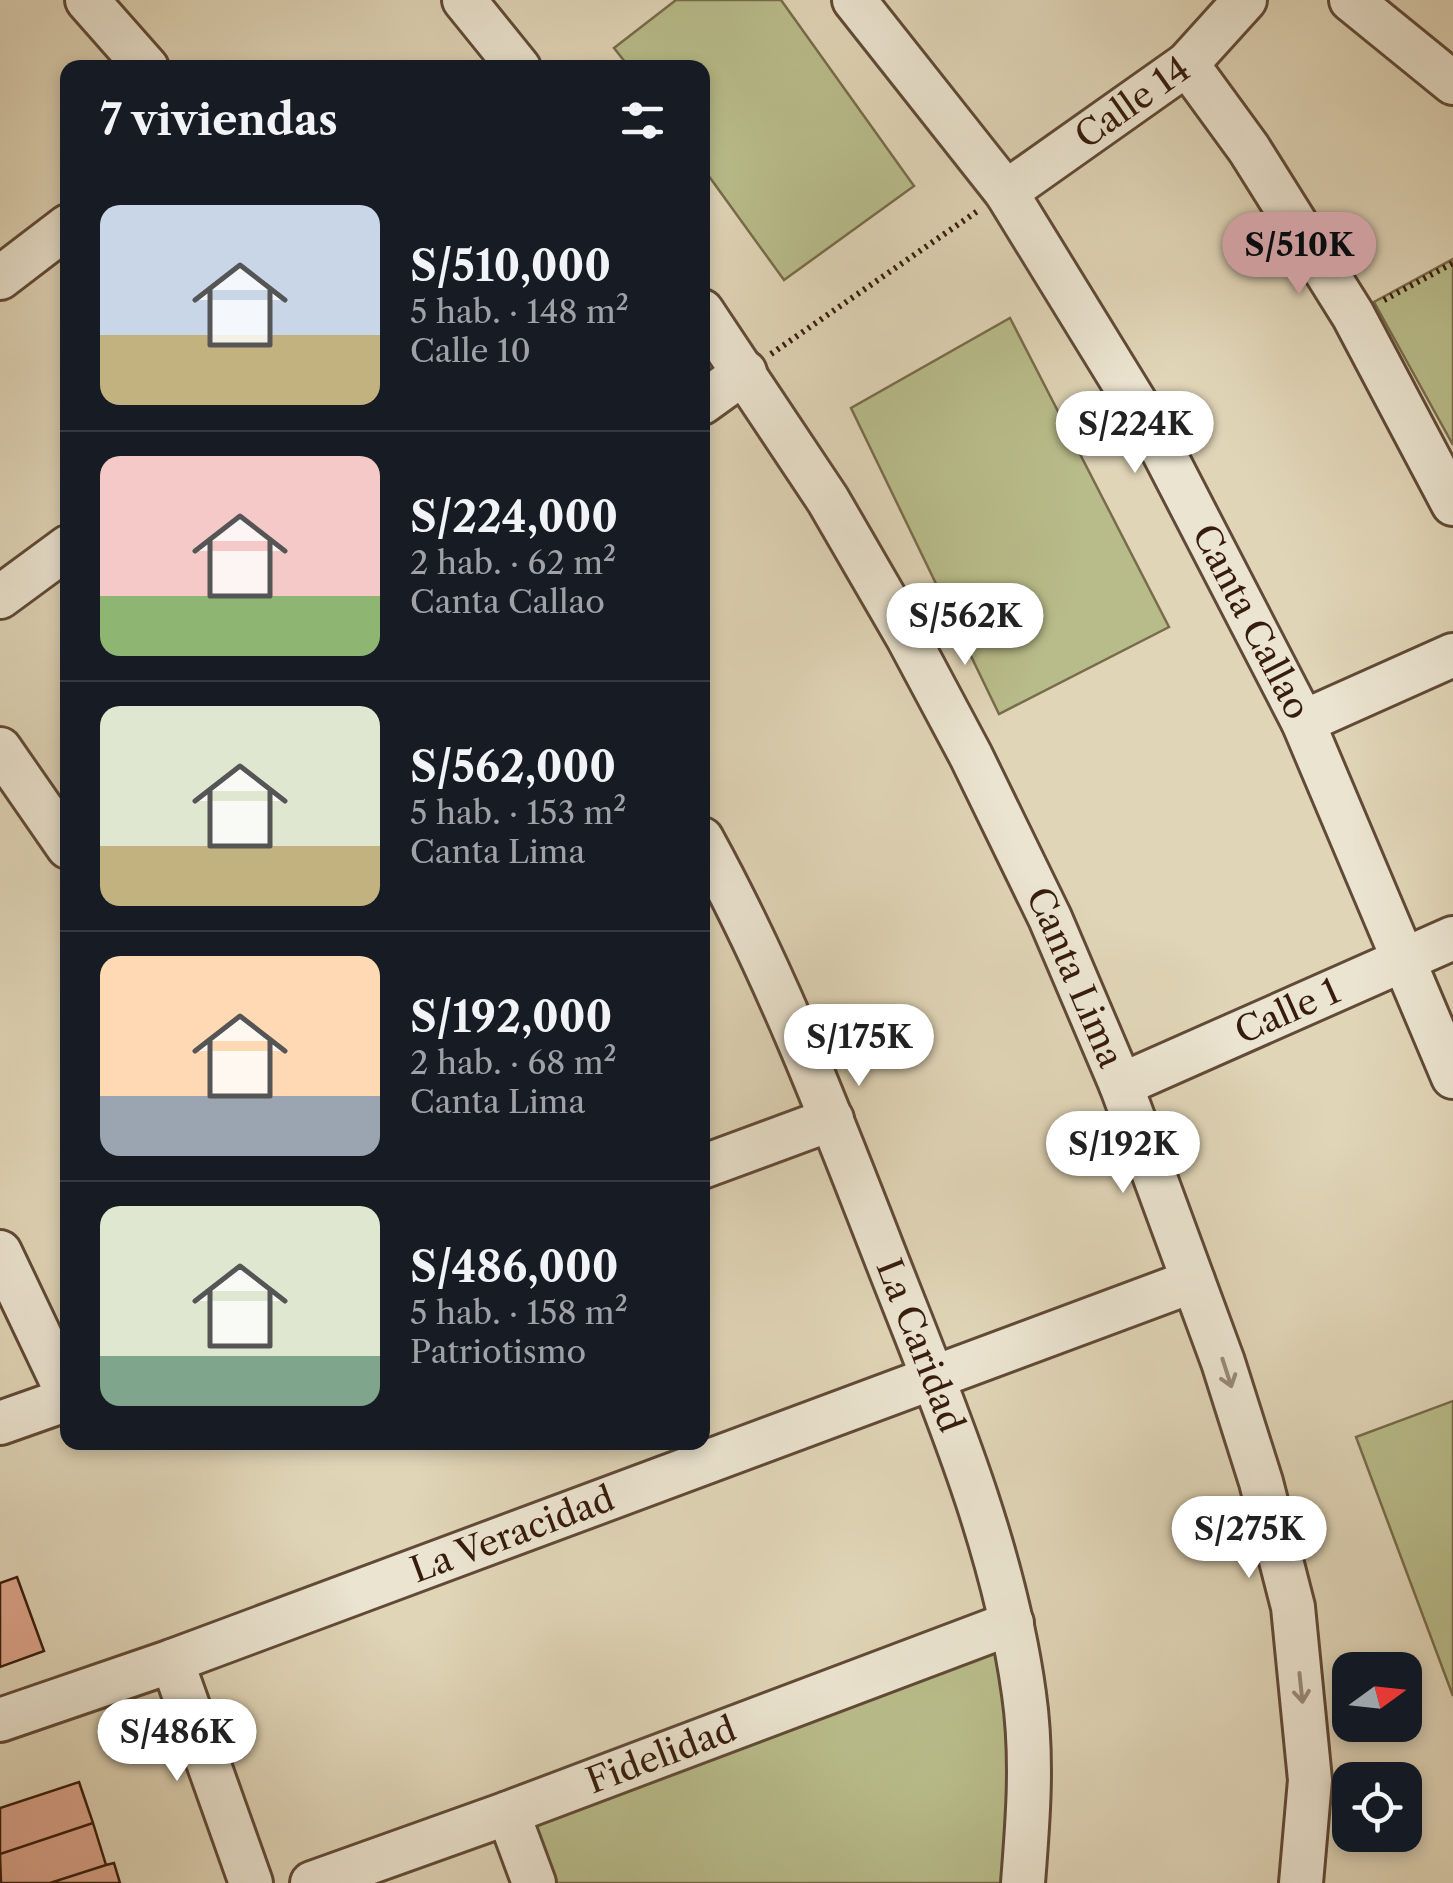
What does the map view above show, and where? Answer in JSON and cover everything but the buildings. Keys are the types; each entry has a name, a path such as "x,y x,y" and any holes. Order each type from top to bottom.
{"street":[{"path":"87,0 140,60"},
{"path":"464,0 513,60"},
{"name":"Canta Callao","path":"854,0 1006,192 1151,428 1302,722 1453,1077"},
{"name":"Calle 14","path":"1006,192 1188,64 1245,0"},
{"path":"1350,0 1453,83"},
{"path":"1188,64 1250,148 1353,316 1453,504"},
{"path":"0,278 60,232"},
{"name":"Canta Lima","path":"710,322 828,500 908,638 1050,918 1121,1085 1224,1362 1293,1608 1310,1780 1301,1883"},
{"path":"710,397 745,372"},
{"path":"0,597 60,553"},
{"path":"1302,722 1453,655"},
{"path":"0,749 60,835"},
{"name":"La Caridad","path":"710,855 777,986 832,1119 976,1498 1012,1624 1025,1698 1030,1783 1023,1883"},
{"name":"Calle 1","path":"1121,1085 1453,938"},
{"path":"710,1164 832,1119"},
{"path":"0,1252 60,1380"},
{"name":"La Veracidad","path":"0,1720 172,1661 1193,1281"},
{"path":"0,1424 60,1400"},
{"name":"Fidelidad","path":"312,1883 1012,1624"},
{"path":"172,1661 250,1883"},
{"path":"508,1813 534,1883"}],"path":[{"path":"745,372 1006,192"},
{"path":"1353,316 1453,262"}],"green space":[{"path":"676,0 781,0 914,186 784,280 710,178 710,60 623,60 614,48"},
{"path":"1453,259 1453,445 1374,302"},
{"path":"1010,318 1169,627 999,714 851,408"},
{"path":"1453,1401 1453,1696 1356,1437"},
{"path":"998,1645 1011,1693 1008,1883 551,1883 528,1822"}]}
